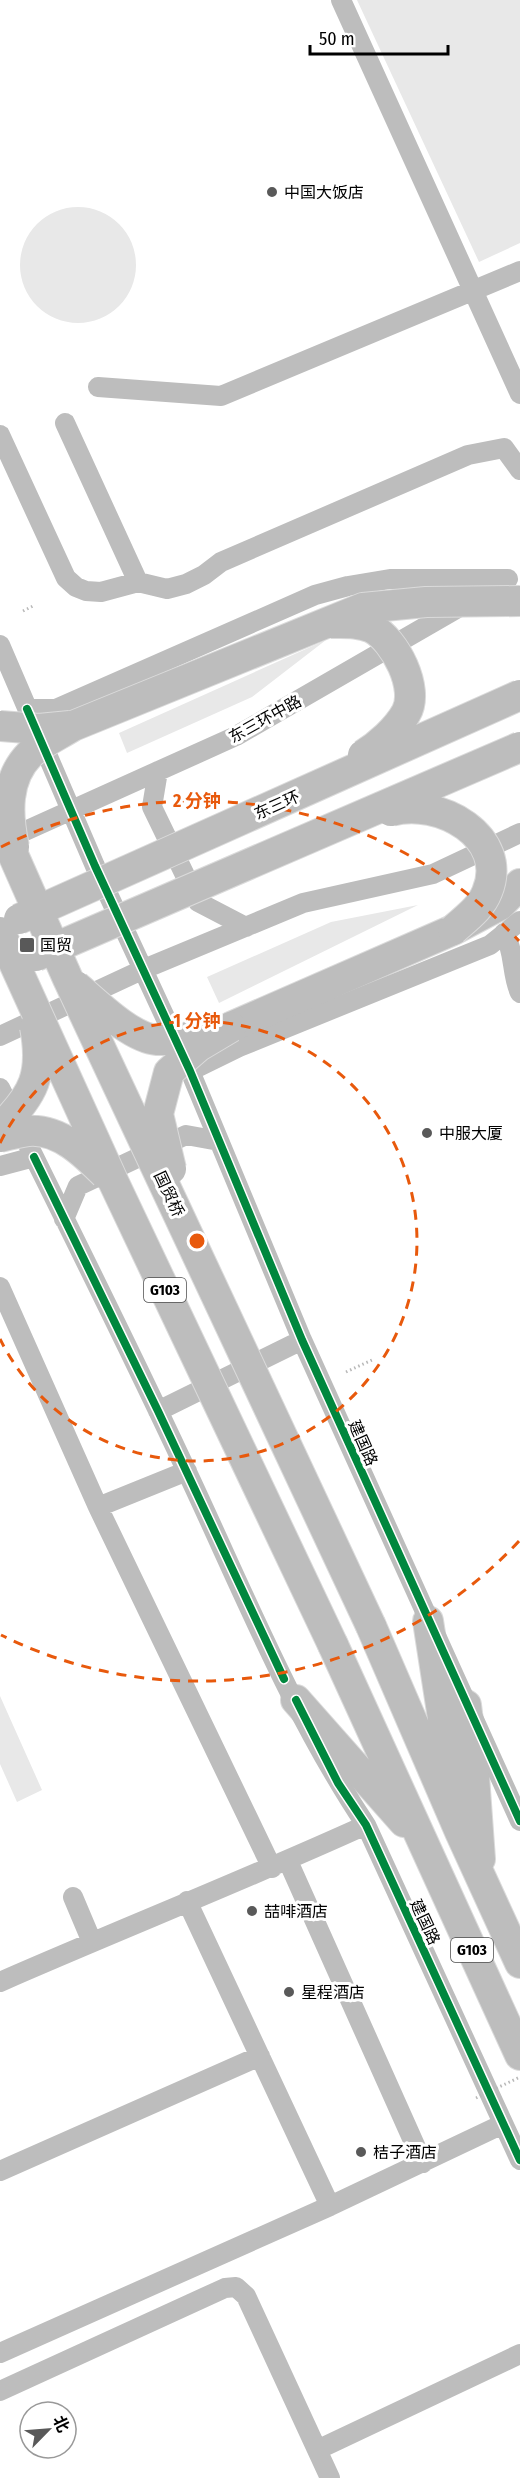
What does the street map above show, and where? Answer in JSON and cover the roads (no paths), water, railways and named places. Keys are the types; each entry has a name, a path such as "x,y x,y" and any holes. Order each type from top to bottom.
{"highway":[{"path":"18,866 9,826 10,791 17,771 31,753 73,726 363,608 426,602 516,586"},
{"path":"317,787 369,751 389,734 407,712 411,693 406,671 384,637 373,628 358,623 322,623"},
{"name":"东三环","path":"0,927 520,695"},
{"path":"0,726 39,729 73,726"},
{"path":"0,972 520,747"},
{"path":"336,827 399,809 423,807 442,812 464,822 483,845 489,859 491,876 487,892 479,906 453,930"},
{"name":"国贸桥","path":"0,825 68,980 371,1626 460,1832"},
{"path":"184,1225 158,1114 169,1072 199,1046 231,1027 453,930 500,905 520,884"},
{"name":"G103","path":"0,932 114,1184"},
{"path":"68,980 134,1031 156,1040 191,1037 231,1027"},
{"path":"0,1128 26,1099 37,1075 40,1050 30,997"},
{"path":"0,1137 28,1131 45,1131 84,1154 114,1184"},
{"name":"建国路","path":"114,1184 333,1645 520,2055"},
{"path":"428,1621 460,1832"},
{"path":"296,1700 424,1844"},
{"path":"466,1705 482,1880"},
{"name":"G103","path":"460,1832 520,1963"}],"street":[{"path":"341,0 520,394"},
{"path":"98,387 221,396 520,271"},
{"path":"65,423 138,582"},
{"path":"0,435 66,578 75,587 101,592 138,582 167,589 186,584 204,575 221,562 468,456 504,448 520,470"},
{"path":"27,709 56,708 326,592 390,579 516,586"},
{"name":"东三环中路","path":"0,843 236,736 516,586"},
{"name":"建国路","path":"0,645 95,866 190,1071 302,1340 520,1821"},
{"path":"158,771 152,807 198,902 246,927"},
{"path":"0,1036 144,969 303,903 433,874 520,833"},
{"path":"190,1071 260,1038 490,945 520,921"},
{"path":"504,933 510,943 513,974 520,993"},
{"name":"建国路","path":"0,1088 296,1700 338,1784 366,1825 520,2160"},
{"path":"64,1219 78,1186 186,1135 219,1141"},
{"path":"0,1166 34,1157"},
{"path":"0,1287 98,1507 280,1864 423,2163"},
{"path":"158,1411 302,1340"},
{"path":"98,1507 187,1471"},
{"path":"0,1982 187,1901 280,1864 366,1825"},
{"path":"73,1897 92,1942"},
{"path":"187,1901 330,2206"},
{"path":"0,2171 260,2056"},
{"path":"0,2353 330,2206 503,2124"},
{"path":"0,2391 225,2288 236,2287 246,2296 330,2478"},
{"path":"316,2450 520,2354"}],"place":[{"name":"中国大饭店","path":"272,192"},
{"name":"国贸","path":"27,945"},
{"name":"中服大厦","path":"427,1133"},
{"name":"喆啡酒店","path":"252,1911"},
{"name":"星程酒店","path":"289,1992"},
{"name":"桔子酒店","path":"361,2152"}]}
